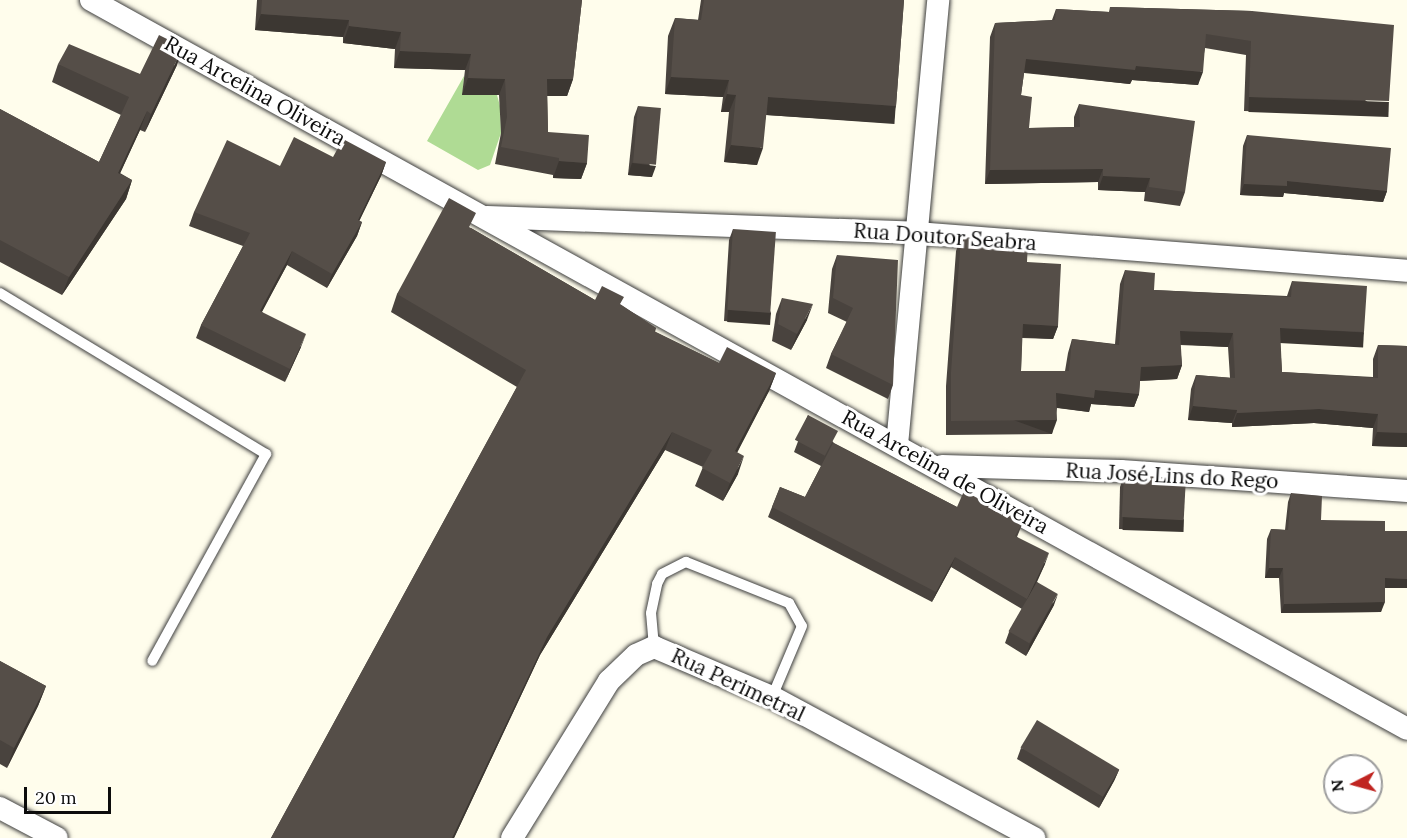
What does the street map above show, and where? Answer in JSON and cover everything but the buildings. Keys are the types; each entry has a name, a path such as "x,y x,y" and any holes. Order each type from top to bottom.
{"street":[{"name":"Rua Arcelina Oliveira","path":"91,0 482,217"},
{"path":"897,445 938,0"},
{"name":"Rua Doutor Seabra","path":"482,217 916,233 1407,270"},
{"name":"Rua Arcelina de Oliveira","path":"482,217 938,466 1407,729"},
{"name":"Rua José Lins do Rego","path":"938,466 1121,471 1407,491"},
{"name":"Rua Perimetral","path":"512,838 609,681 636,655 654,648 772,697 1034,838"},
{"path":"0,808 57,838"}],"lane":[{"path":"0,293 266,454 152,662"},
{"path":"654,648 651,613 657,584 662,574 687,562 789,603 802,626 772,697"}],"green space":[{"path":"464,76 463,95 497,95 500,106 501,133 490,165 478,170 427,141"}]}
